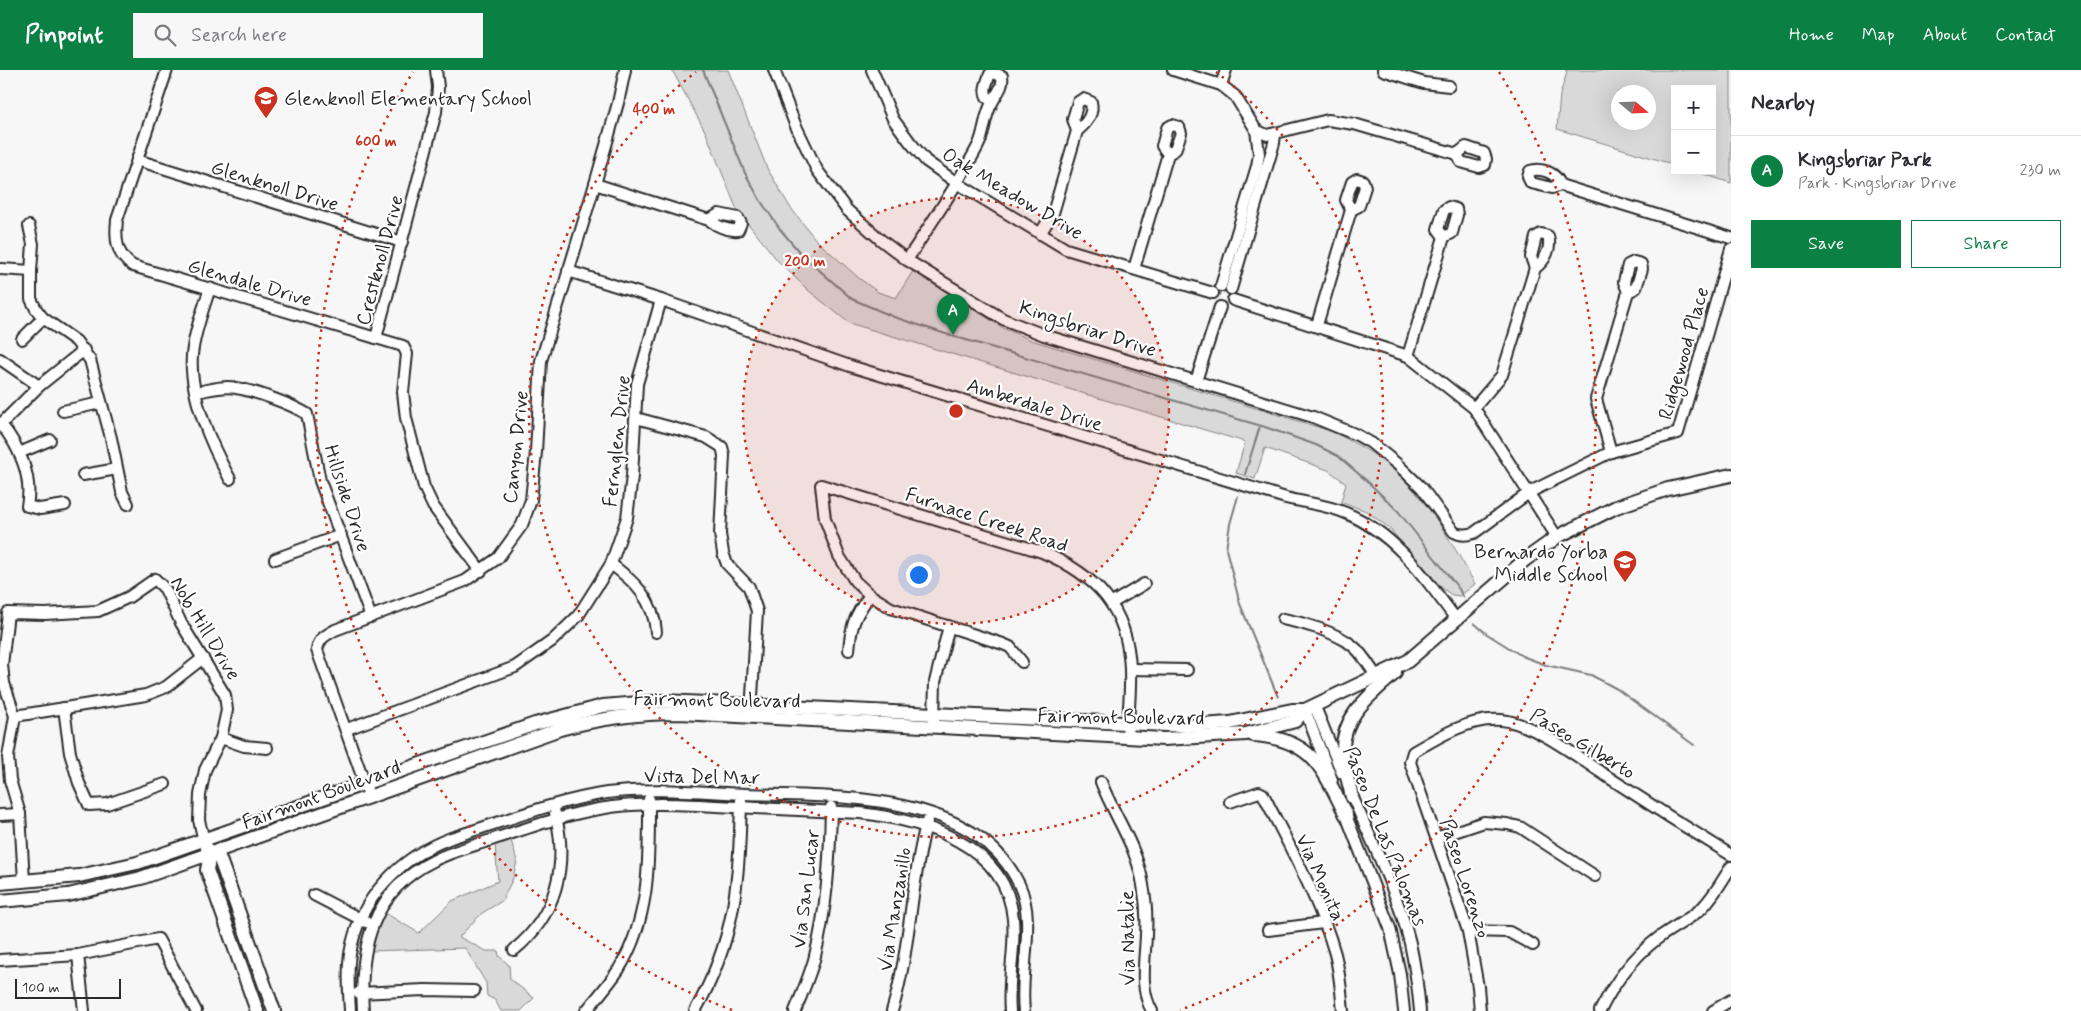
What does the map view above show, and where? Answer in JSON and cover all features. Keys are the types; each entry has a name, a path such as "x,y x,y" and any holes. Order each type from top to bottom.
{"main road":[{"name":"Fairmont Boulevard","path":"752,710 935,728 1127,738 1194,739 1246,734 1295,721 1310,709 1408,661 1526,559 1557,537 1616,507 1668,489 1731,475"},
{"path":"1352,797 1343,757 1347,727 1352,715 1365,700 1408,661"},
{"name":"Fairmont Boulevard","path":"0,883 50,880 106,871 137,863 560,729 594,720 644,714 752,710 934,713 1207,725 1251,720 1292,710 1310,709"},
{"path":"1246,734 1283,739 1304,750 1315,761 1328,780 1346,816"},
{"name":"Fairmont Boulevard","path":"0,900 68,895 142,878 210,854 368,791"},
{"path":"204,841 210,854 207,870 257,1011"},
{"path":"210,854 219,857 274,1011"},
{"path":"0,900 20,888 24,881"}],"street":[{"path":"137,160 167,70"},
{"name":"Crestknoll Drive","path":"436,70 438,87 436,112 376,338 403,346 407,354 404,392 406,418 424,487 434,506 481,571"},
{"name":"Canyon Drive","path":"368,791 317,650 318,643 324,636 336,630 465,581 498,558 522,525 531,500 536,452 541,361 595,184 618,103 625,70"},
{"name":"Kingsbriar Drive","path":"774,70 795,124 817,170 846,210 908,260 1003,318 1069,344 1313,417 1371,443 1398,464 1422,488 1454,532 1458,534"},
{"name":"Oak Meadow Drive","path":"872,70 893,119 904,135 926,161 957,183 1066,249 1213,293"},
{"path":"1173,70 1221,85 1239,101 1256,130 1259,154 1256,187"},
{"path":"1221,85 1226,70"},
{"path":"1383,70 1424,83 1449,86"},
{"path":"908,260 980,144 992,102"},
{"path":"1256,130 1266,135 1275,134 1328,120 1354,124 1457,154"},
{"path":"1040,234 1053,213 1078,131"},
{"path":"1226,288 1256,187 1274,143 1275,134"},
{"path":"1134,269 1168,154"},
{"name":"Glenknoll Drive","path":"137,160 402,242"},
{"name":"Glendale Drive","path":"137,160 117,220 116,233 119,253 124,260 133,266 376,338"},
{"path":"595,184 709,220"},
{"path":"1560,185 1731,238"},
{"path":"1317,325 1351,210"},
{"path":"29,226 33,244 32,298 36,309 43,318 65,333 84,350 94,373 122,492 128,504"},
{"path":"1408,356 1444,237"},
{"name":"Ridgewood Place","path":"1458,534 1467,535 1474,532 1530,492 1611,452 1678,433 1731,249"},
{"path":"1474,408 1502,375 1535,268"},
{"path":"1,269 31,271"},
{"name":"Amberdale Drive","path":"568,271 661,300 860,369 1268,492 1346,513 1379,531 1409,558 1456,619"},
{"path":"210,288 198,327 192,357 196,392 205,428 230,480"},
{"path":"1216,288 1226,288 1233,293 1234,300 1228,306 1220,307 1214,302 1213,293 1216,288"},
{"path":"1611,452 1596,398 1628,292"},
{"name":"Fernglen Drive","path":"347,729 515,666 552,641 578,616 611,564 627,518 632,476 637,384 661,300"},
{"path":"1234,300 1317,325 1408,356 1474,408 1530,492 1557,537"},
{"path":"1196,381 1220,307"},
{"path":"22,339 43,318"},
{"path":"65,504 40,509 27,506 28,487 19,452 0,424 39,386 84,350"},
{"path":"0,360 39,386"},
{"name":"Hillside Drive","path":"196,392 219,387 236,388 280,402 307,414 320,482 371,617"},
{"path":"63,411 101,402"},
{"path":"636,418 706,437 722,447 724,454 720,534 722,553 727,564 748,587 757,612 752,710"},
{"path":"19,452 50,440"},
{"path":"83,475 117,469"},
{"name":"Furnace Creek Road","path":"870,595 855,581 839,556 825,519 821,484 1042,552 1066,562 1086,576 1112,603 1120,620 1127,644 1130,669 1127,738"},
{"path":"274,559 341,535"},
{"path":"611,564 632,580 646,596 655,619 656,632"},
{"name":"Nob Hill Drive","path":"15,716 4,683 2,665 8,613 45,614 98,611 129,596 155,579 165,589 181,623 225,695 227,710 222,738 205,770 200,795 199,820 204,841"},
{"path":"1112,603 1144,584"},
{"path":"849,650 852,622 870,595 890,608 1003,644 1015,653 1022,662"},
{"path":"1283,619 1320,630 1351,644 1362,654 1377,677"},
{"path":"935,728 935,682 948,626"},
{"path":"24,881 20,814 10,780 8,756 15,716 153,692 166,687 203,658"},
{"path":"1130,669 1187,670"},
{"path":"64,708 70,753 89,805 107,804 165,784"},
{"name":"Paseo De Las Palomas","path":"1310,709 1352,797 1395,897 1409,941 1420,1011"},
{"name":"Paseo De Las Palomas","path":"1310,709 1346,816 1390,928 1400,974 1404,1011"},
{"name":"Paseo Gilberto","path":"1410,758 1413,752 1420,748 1470,724 1501,720 1517,724 1531,729 1562,747 1731,855"},
{"path":"222,738 244,746 267,748"},
{"name":"Paseo Lorenzo","path":"1410,758 1468,931 1480,1011"},
{"name":"Via Natalie","path":"1101,782 1131,843 1144,886 1147,933 1143,975 1144,991 1152,1011"},
{"path":"586,1011 619,968 637,926 648,878 649,791"},
{"name":"Vista Del Mar","path":"350,1011 350,952 361,919 378,890 400,867 424,850 451,838 553,806 583,797 607,793 649,791 832,797 885,802 929,812 965,830 983,841 997,853 1019,885 1027,924 1023,992 1024,1011"},
{"name":"Via Monita","path":"1230,802 1259,792 1263,794 1308,886 1323,922 1338,970 1343,1011"},
{"path":"695,1011 721,957 731,924 736,889 741,794"},
{"name":"Via San Lucar","path":"795,1011 813,962 821,930 826,897 832,797"},
{"name":"Vista Del Mar","path":"364,1011 362,993 363,963 372,925 397,888 420,868 448,855 556,819 600,808 649,804 740,807 887,816 925,826 955,839 974,851 997,874 1007,892 1013,919 1010,1011"},
{"path":"514,950 541,923 555,894 559,872 560,849 553,806"},
{"name":"Via Manzanillo","path":"892,1011 904,968 917,868 929,812"},
{"path":"0,815 20,814"},
{"path":"1436,838 1484,822 1520,827 1595,876"},
{"path":"1600,1011 1611,989 1632,961 1656,940 1701,909 1731,867"},
{"path":"314,895 372,925"},
{"path":"1268,930 1323,922"},
{"path":"1468,931 1509,932 1533,945"},
{"path":"0,960 78,955 158,939 196,1011"},
{"path":"78,955 84,1011"},
{"path":"349,994 425,990 474,991"},
{"path":"1713,1011 1731,1000"}],"shaded area":[{"path":"672,70 728,70 767,168 790,207 816,240 860,279 878,292 896,298 913,271 1005,329 1031,340 1331,431 1378,457 1412,488 1436,518 1475,584 1460,596 1452,595 1443,589 1388,527 1366,511 1341,502 1346,483 1328,470 1265,448 1255,479 1236,473 1245,442 849,323 808,290 778,261 737,210 706,133"},
{"path":"1565,70 1731,70 1731,183 1706,175 1716,175 1716,85 1671,85 1671,164 1557,129 1560,95 1567,72"},
{"path":"511,840 517,861 513,878 502,901 482,913 459,937 486,951 498,951 499,956 509,965 510,979 534,998 521,1011 501,1011 495,1000 487,996 486,983 465,948 368,951 385,913 419,933 452,901 498,881 495,845"}],"waterway":[{"path":"703,70 745,173 760,200 780,229 801,254 852,299 894,317 949,335 1265,427 1316,445 1338,456 1398,511 1459,589 1463,597"},
{"path":"1245,474 1260,426"},
{"path":"1238,496 1230,524 1226,549 1240,604 1278,697"},
{"path":"1474,623 1487,634 1522,656 1546,665 1591,675 1617,689 1694,745"}],"place":[{"name":"Glenknoll Elementary School","path":"266,119"},
{"name":"Kingsbriar Park","path":"953,335"},
{"name":"Bernardo Yorba Middle School","path":"1625,583"}]}
